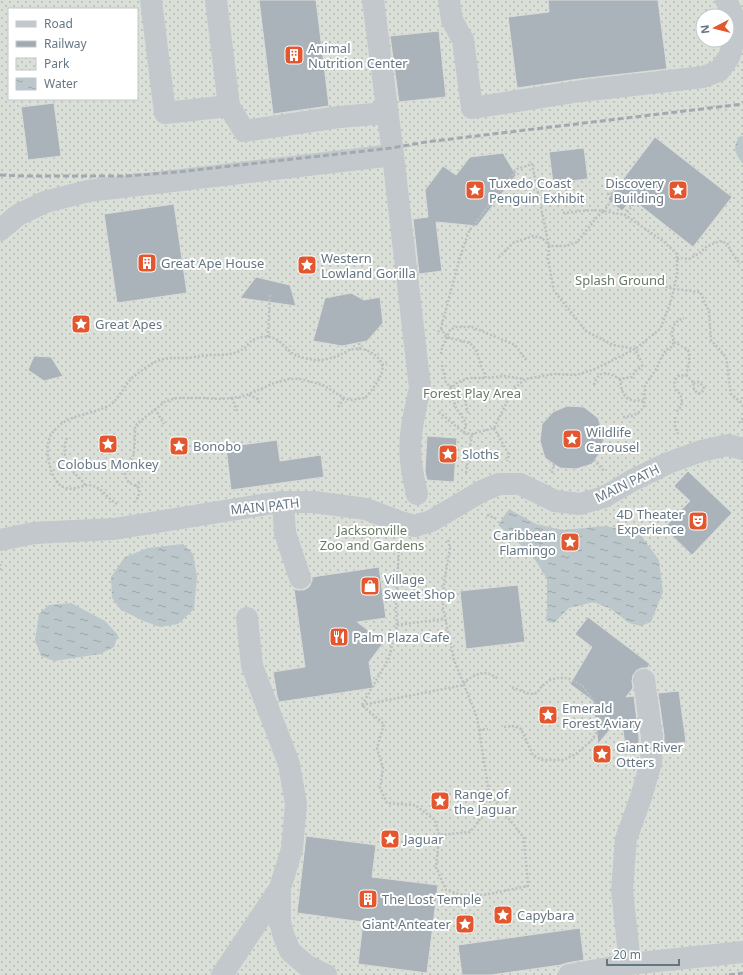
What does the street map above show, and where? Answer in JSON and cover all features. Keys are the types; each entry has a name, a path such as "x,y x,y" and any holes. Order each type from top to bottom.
{"street":[{"path":"151,0 165,113 229,106"},
{"path":"216,0 229,106 244,131 339,117 387,113"},
{"path":"373,0 393,155 420,388 412,420 410,447 417,494"},
{"path":"449,0 452,20 463,40 472,108 581,91 703,77 719,71 729,57 740,32 726,0"},
{"path":"0,230 18,214 45,202 88,191 393,155"},
{"name":"MAIN PATH","path":"0,540 34,533 114,529 283,502 314,502 366,509 415,526 431,521 482,491 499,484 520,484 555,501 580,504 604,497 633,480 701,451 728,445 743,449"},
{"path":"283,502 285,533 300,578"},
{"path":"222,975 280,888 292,849 296,804 289,764 252,666 247,618"},
{"path":"630,964 622,890 626,839 651,763 652,737 644,680"},
{"path":"280,888 280,922 290,951 306,965 326,975"},
{"path":"569,975 630,964 743,952"}],"path":[{"path":"437,334 441,328 460,257 469,231 517,169 532,164 549,246 548,259 554,291 586,331 613,345 636,349"},
{"path":"614,185 617,192 633,205 625,216"},
{"path":"607,194 617,192"},
{"path":"499,258 513,243 532,236 542,238 549,246 566,246 577,242 597,217 604,211 617,192"},
{"path":"464,433 466,423 456,408 450,389 458,382 470,378 504,376 525,379 555,374 576,376 595,369 636,349 660,329 674,289 677,274 677,254 663,240 625,216 595,209 563,213"},
{"path":"677,259 689,259 701,252 707,246 720,240 727,243 740,264"},
{"path":"654,284 674,289 700,292 709,312 711,340 726,357 731,394 743,404"},
{"path":"268,337 270,293"},
{"path":"684,318 676,323 672,330 672,336 674,342 688,350 690,360 686,375"},
{"path":"441,356 442,348 450,330 456,327 472,327 515,345 526,360"},
{"path":"441,328 446,337 470,343 477,352 486,378"},
{"path":"120,506 98,488 91,485 70,489 64,488 56,480 50,467 47,454 50,435 62,424 77,416 109,406 133,377 156,362 169,358 229,354 244,349 250,342 258,338 268,337 282,342 297,356 316,360 329,359 350,350 360,349 369,351 378,358 383,369 378,382 365,398 350,400 323,385 300,379 289,379 282,380 242,397 219,399 177,398 166,402 135,426 132,461 130,468 125,474 126,480 131,485 139,488 138,496 132,506"},
{"path":"623,417 632,416 641,411 644,406 643,400 645,396 645,385 657,368 666,350 671,347 674,342"},
{"path":"359,343 360,349"},
{"path":"636,349 641,361"},
{"path":"382,365 387,364"},
{"path":"442,365 446,383 464,396 468,413"},
{"path":"594,384 600,375 605,373 610,373 620,379 632,377 643,365"},
{"path":"686,375 694,383 698,382 701,384 704,388 703,392 700,394 697,393 693,387 694,383"},
{"path":"675,412 681,408 682,398 675,389 675,380 678,376 686,375"},
{"path":"438,411 464,433 472,434 494,428 513,390 525,379"},
{"path":"620,379 621,389 624,395 631,401 643,400"},
{"path":"464,396 486,391"},
{"path":"248,394 258,399 259,404"},
{"path":"232,398 237,410"},
{"path":"338,407 344,398"},
{"path":"155,409 164,424"},
{"path":"494,428 509,455 499,484"},
{"path":"466,475 472,434"},
{"path":"67,438 64,444 64,451 69,466 85,485"},
{"path":"135,486 142,481"},
{"path":"438,517 447,532 450,548 444,582 442,608 454,660 477,717 489,794 480,821 470,832 439,835"},
{"path":"362,705 389,658 397,625 396,608 400,522"},
{"path":"397,625 445,619"},
{"path":"362,705 464,684 472,676 481,673 491,673 498,678"},
{"path":"504,727 514,726 521,729 533,755 542,760 564,760 576,754 591,741 599,729 600,712 594,702 583,686 568,678 557,678 550,680 542,686 538,692 530,694 511,687"},
{"path":"362,705 384,724 377,748 383,768 380,788 387,803 415,805 435,820 439,835 436,867 446,890 463,895 484,895 528,886 524,838 489,794"},
{"path":"479,730 488,729"}],"green space":[{"name":"Jacksonville Zoo and Gardens","path":"0,0 743,0 743,975 0,975"}],"water":[{"path":"743,136 743,164 736,154 735,148 739,137"},
{"path":"509,509 536,524 563,530 606,526 640,534 659,560 663,592 651,622 641,626 629,623 611,609 594,602 569,608 554,623 546,621 547,579 532,555 498,525"},
{"path":"183,544 193,554 197,577 194,609 178,624 160,627 141,620 120,609 112,598 111,577 125,557 148,548"},
{"path":"71,603 105,621 118,635 114,647 100,654 54,661 41,656 35,640 39,614 49,605"}],"building":[{"name":"Animal Nutrition Center","path":"259,0 316,0 329,106 273,114"},
{"path":"548,0 658,0 667,69 517,88 508,17 549,12"},
{"path":"439,31 446,97 399,102 390,36"},
{"path":"54,103 61,156 28,160 21,107"},
{"path":"655,137 732,197 693,247 632,199 622,211 608,199"},
{"path":"584,148 588,179 553,183 549,152"},
{"path":"503,153 516,175 477,226 436,222 442,271 419,274 413,219 428,217 425,190 443,166 456,175 470,157"},
{"name":"Great Ape House","path":"174,204 187,293 117,303 104,214"},
{"path":"256,277 290,285 296,306 240,298"},
{"path":"351,293 364,300 380,297 383,323 367,341 342,346 313,341 325,298"},
{"path":"34,356 51,357 63,376 44,381 28,370"},
{"path":"567,406 584,407 598,418 604,435 602,450 592,464 576,469 560,468 545,458 540,441 542,424 553,412"},
{"path":"427,436 457,438 454,482 427,480 425,471"},
{"path":"277,440 280,461 321,455 324,477 231,490 226,447"},
{"name":"4D Theater Experience","path":"688,471 732,513 692,555 664,528 690,501 674,486"},
{"name":"Palm Plaza Cafe","path":"379,567 386,618 357,622 384,642 369,662 373,688 279,702 273,672 305,667 294,589 304,590 309,587 312,577"},
{"path":"518,585 525,642 466,649 460,591"},
{"path":"588,617 650,664 647,668 637,670 633,675 633,688 626,697 634,696 639,750 626,752 621,716 598,744 593,701 570,684 592,647 575,634"},
{"path":"679,691 686,742 664,745 658,693"},
{"name":"The Lost Temple","path":"306,836 376,845 372,877 438,885 427,973 358,964 363,922 297,913"},
{"path":"580,928 584,960 561,965 491,975 462,975 458,945"}],"railway":[{"path":"0,175 126,176 178,172 392,148 426,142 743,104"},
{"path":"729,975 743,973"}],"place":[{"name":"Animal Nutrition Center","path":"294,55"},
{"name":"Tuxedo Coast Penguin Exhibit","path":"475,190"},
{"name":"Discovery Building","path":"678,190"},
{"name":"Great Ape House","path":"147,263"},
{"name":"Western Lowland Gorilla","path":"307,265"},
{"name":"Great Apes","path":"81,324"},
{"name":"Wildlife Carousel","path":"572,439"},
{"name":"Colobus Monkey","path":"108,444"},
{"name":"Bonobo","path":"179,446"},
{"name":"Sloths","path":"448,454"},
{"name":"4D Theater Experience","path":"698,521"},
{"name":"Caribbean Flamingo","path":"570,542"},
{"name":"Village Sweet Shop","path":"370,586"},
{"name":"Palm Plaza Cafe","path":"339,637"},
{"name":"Emerald Forest Aviary","path":"548,715"},
{"name":"Giant River Otters","path":"602,754"},
{"name":"Range of the Jaguar","path":"440,801"},
{"name":"Jaguar","path":"390,839"},
{"name":"The Lost Temple","path":"368,899"},
{"name":"Capybara","path":"503,915"},
{"name":"Giant Anteater","path":"465,924"}],"park label":[{"name":"Splash Ground","path":"620,280"},
{"name":"Forest Play Area","path":"472,393"}]}
